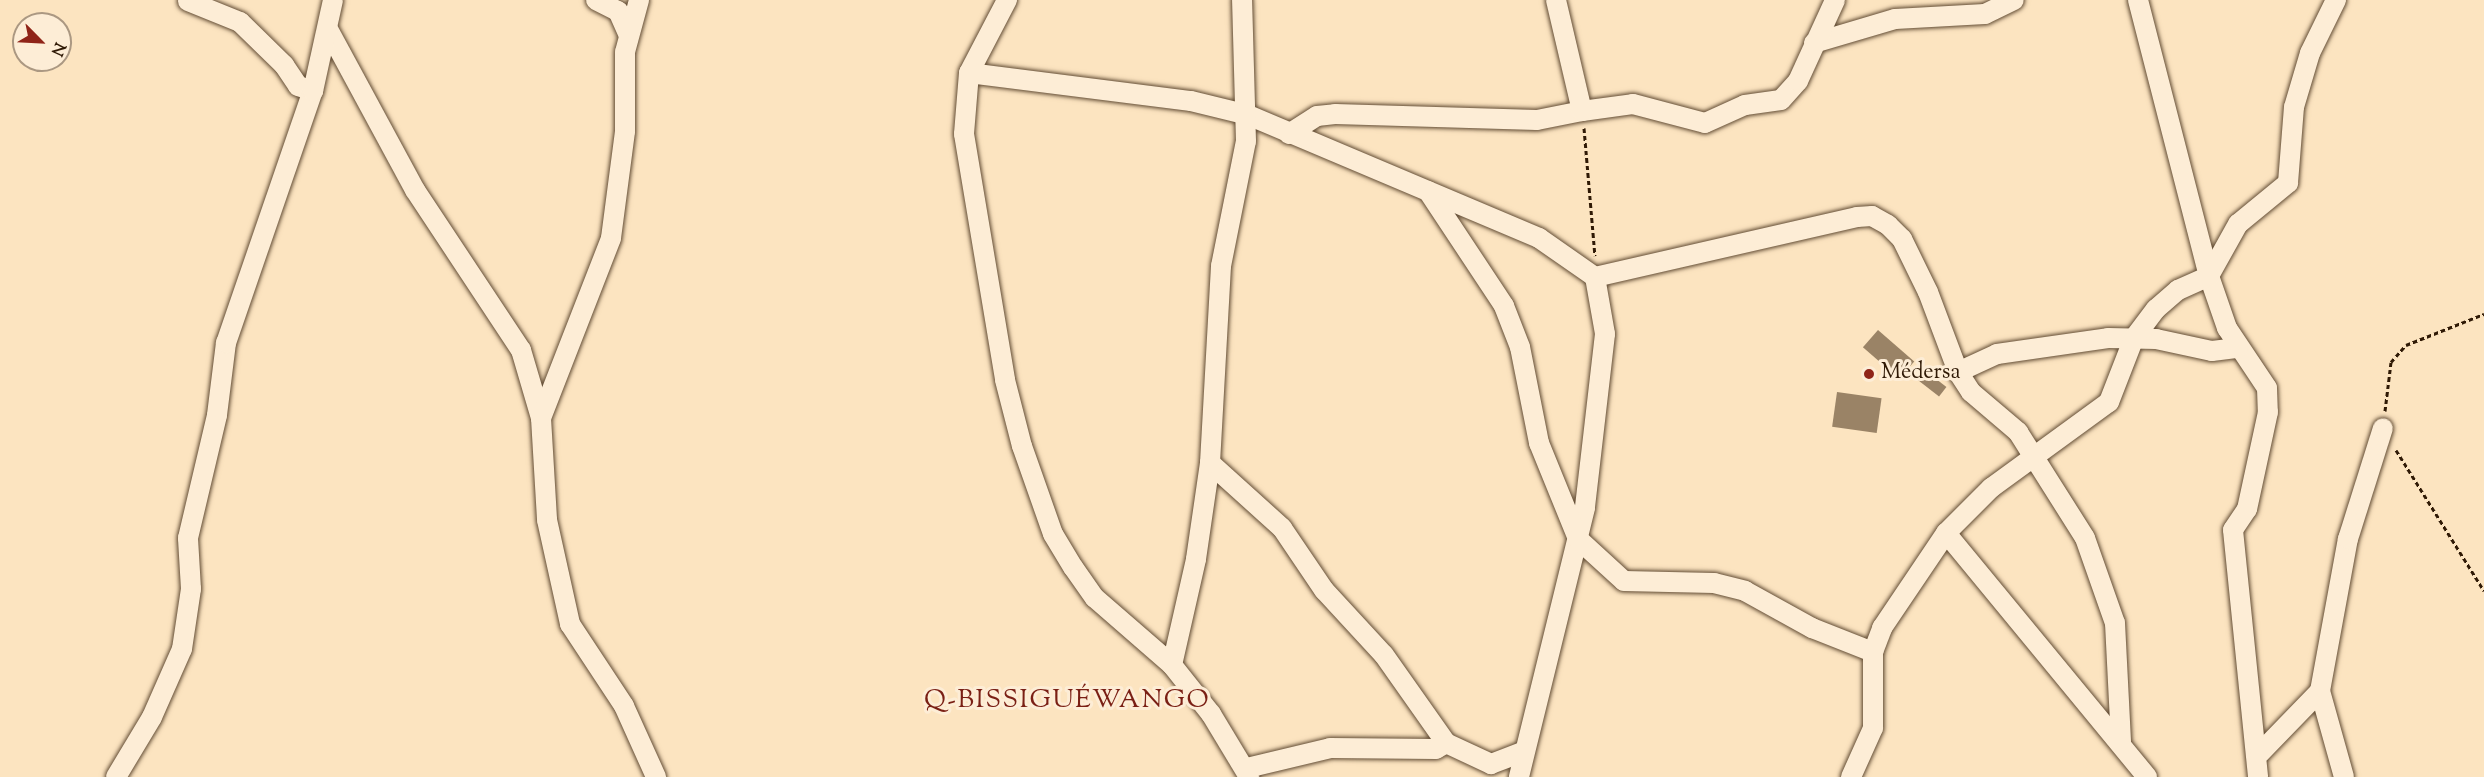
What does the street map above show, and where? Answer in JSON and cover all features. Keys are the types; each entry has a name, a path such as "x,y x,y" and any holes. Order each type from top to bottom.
{"street":[{"path":"117,777 152,717 182,649 190,589 188,538 217,415 226,343 313,91 329,31 333,0"},
{"path":"596,0 618,11 628,33"},
{"path":"541,418 611,238 625,131 628,33 639,0"},
{"path":"1007,0 969,73 963,108 968,169 1005,380 1022,446 1053,534 1095,598 1172,665 1248,773 1330,748 1436,749 1446,742"},
{"path":"1172,665 1196,559 1210,463 1221,266 1248,115 1242,0"},
{"path":"1556,0 1582,111"},
{"path":"1289,134 1317,116 1335,114 1538,120 1633,104 1692,122 1718,119 1745,105 1789,93 1834,0"},
{"path":"1814,43 1895,19 1985,14 2014,0"},
{"path":"2138,0 2210,276 2238,348 2267,388 2268,412 2247,509 2233,530 2243,652 2260,753 2258,777"},
{"path":"1851,777 1869,744 1876,717 1873,652 1890,612 1946,533 1960,514 2034,455 2109,402 2134,338 2178,290 2210,276 2238,224 2288,183 2294,107 2310,53 2336,0"},
{"path":"188,2 240,22 284,65 298,86 313,91"},
{"path":"329,31 415,190 521,350 541,418 547,520 570,624 624,706 657,777"},
{"path":"969,73 1191,101 1248,115 1539,238 1595,277 1605,334 1578,539 1522,752 1519,777"},
{"path":"1428,191 1503,306 1520,347 1539,443 1578,539 1624,581 1714,582 1745,591 1812,628 1873,652"},
{"path":"1595,277 1732,243 1872,216 1902,239 1958,372 2034,455 2072,511 2107,592 2115,623 2121,742"},
{"path":"1958,372 1997,354 2134,338 2212,351 2238,348"},
{"path":"2344,777 2320,691 2348,539 2383,428"},
{"path":"1210,463 1282,528 1324,590 1384,655 1446,742 1491,764 1522,752"},
{"path":"1946,533 2121,742 2147,777"},
{"path":"2260,753 2320,691"}],"path":[{"path":"1582,111 1595,277"},
{"path":"2484,314 2406,345 2391,362 2383,428 2484,591"}],"building":[{"path":"1878,330 1914,361 1899,379 1863,347"},
{"path":"1922,368 1946,387 1939,397 1915,377"},
{"path":"1837,392 1882,398 1877,433 1832,427"}],"place":[{"name":"Médersa","path":"1869,374"}],"district":[{"name":"Q-BISSIGUÉWANGO","path":"1067,701"}]}
